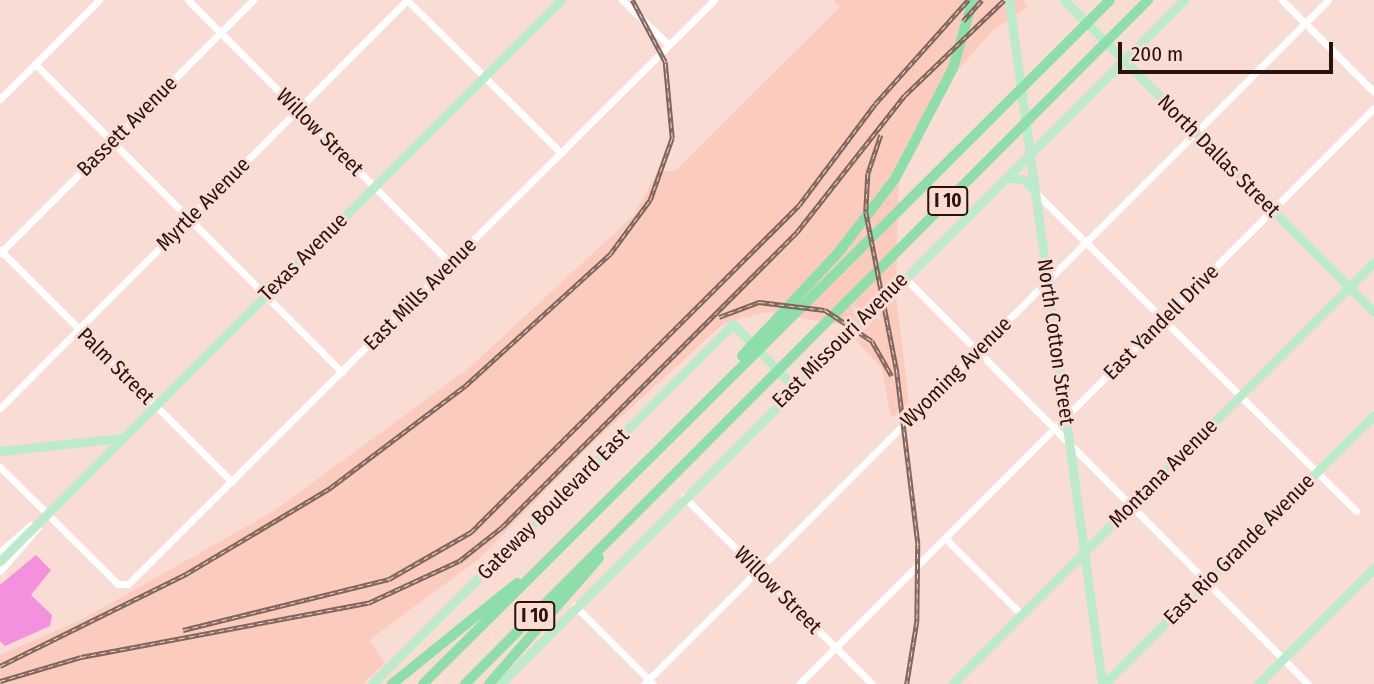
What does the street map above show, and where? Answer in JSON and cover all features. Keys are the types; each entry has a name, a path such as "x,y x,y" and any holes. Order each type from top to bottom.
{"highway":[{"path":"724,381 895,179 953,68 973,0"},
{"name":"I 10","path":"423,684 724,381 1110,0"},
{"name":"I 10","path":"465,684 605,547 1148,0"},
{"path":"489,684 591,574 605,547"},
{"path":"392,684 550,558"}],"main road":[{"name":"Texas Avenue","path":"46,514 561,0"},
{"name":"North Cotton Street","path":"1009,0 1103,684"},
{"name":"North Dallas Street","path":"1064,0 1374,312"},
{"name":"East Missouri Avenue","path":"500,684 793,386 1184,0"},
{"path":"1005,178 1018,176 1035,192"},
{"name":"Montana Avenue","path":"952,684 1374,262"},
{"name":"Gateway Boulevard East","path":"372,684 733,324 793,386"},
{"name":"East Rio Grande Avenue","path":"1103,684 1374,415"},
{"path":"0,451 121,438"},
{"path":"0,561 46,514"},
{"path":"1258,684 1374,568"}],"street":[{"path":"0,99 99,0"},
{"name":"Willow Street","path":"188,0 452,264"},
{"name":"Bassett Avenue","path":"1,251 253,0"},
{"path":"407,0 561,153"},
{"name":"Myrtle Avenue","path":"0,408 407,0"},
{"path":"622,0 668,45"},
{"name":"East Mills Avenue","path":"46,514 124,585 452,264 714,0"},
{"path":"1282,0 1374,92"},
{"name":"Wyoming Avenue","path":"648,683 1328,0"},
{"path":"35,64 342,372"},
{"name":"East Yandell Drive","path":"799,684 1374,108"},
{"path":"1035,192 1356,510"},
{"name":"Palm Street","path":"1,251 232,482"},
{"path":"904,277 1095,466 1130,505 1308,684"},
{"path":"0,467 46,514"},
{"name":"Willow Street","path":"684,497 873,684"},
{"name":"Texas Avenue","path":"0,552 46,514"},
{"name":"Texas Avenue","path":"0,571 46,514"},
{"path":"945,538 1021,614"},
{"path":"575,606 648,683"}],"shaded area":[{"path":"834,0 1023,0 1028,7 992,31 933,99 899,172 896,295 909,402 891,418 882,369 842,325 769,312 742,318 723,324 587,448 479,559 369,640 385,663 362,684 0,684 0,655 81,620 274,511 469,368 634,215 658,171 675,171 840,7"},
{"path":"36,555 51,570 31,595 52,615 50,626 5,646 0,641 0,585"}],"railway":[{"path":"0,666 186,574 330,488 465,386 610,254 650,200 672,138 665,62 632,0"},
{"path":"183,630 389,579 471,532 799,205 875,104 968,0"},
{"path":"963,21 982,0"},
{"path":"0,681 81,657 368,603 459,561 502,527 797,232 905,95 1004,0"},
{"path":"881,135 868,174 866,212 897,372 918,544 917,622 907,684"},
{"path":"719,317 759,302 825,310 872,341 892,376"}]}
